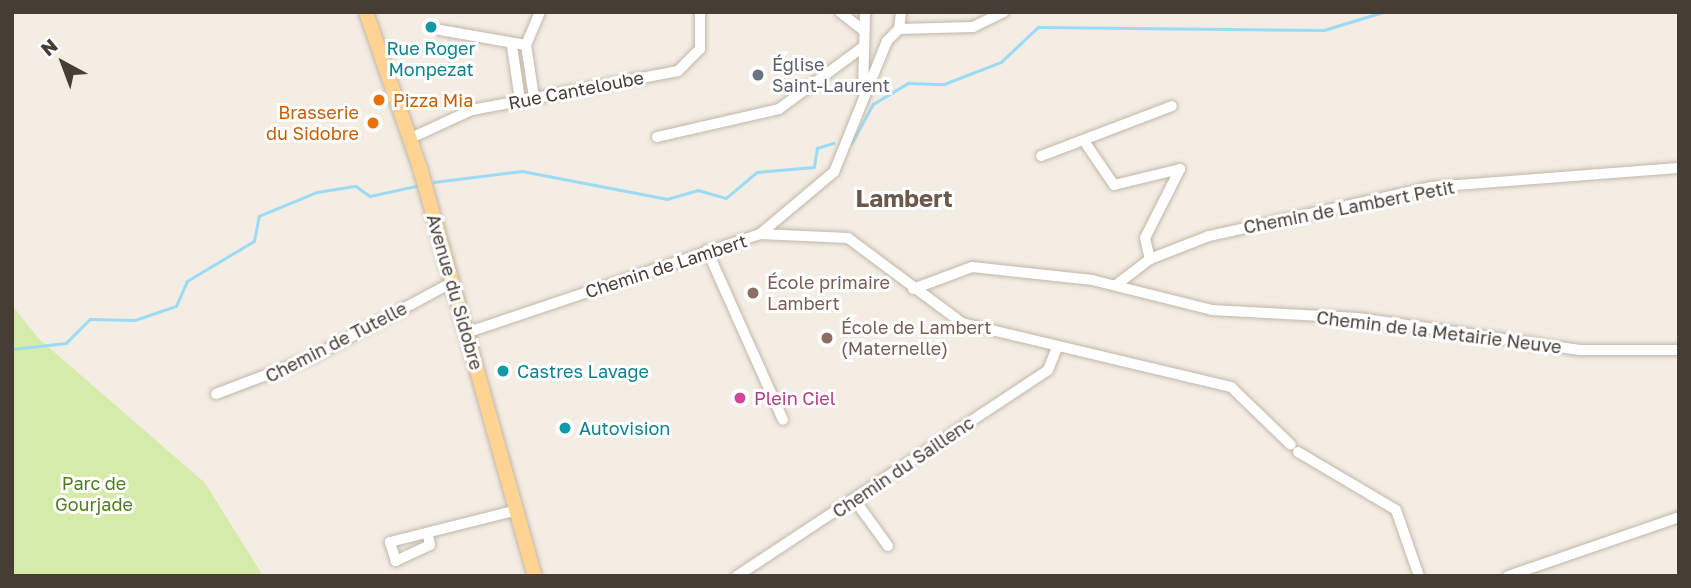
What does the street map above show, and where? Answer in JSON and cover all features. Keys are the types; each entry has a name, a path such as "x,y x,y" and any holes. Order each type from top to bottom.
{"main road":[{"name":"Avenue du Sidobre","path":"366,12 411,138 535,576"}],"street":[{"path":"534,97 526,45 540,12"},
{"name":"Rue Canteloube","path":"411,138 472,110 678,71 700,49 700,12"},
{"path":"840,12 864,31"},
{"path":"863,98 864,12"},
{"path":"901,12 899,30 1004,12"},
{"path":"440,30 499,37 512,46 526,45"},
{"name":"Chemin de Lambert","path":"466,333 760,234 834,172 887,41 899,30"},
{"path":"512,46 520,100"},
{"path":"657,137 779,109 864,46"},
{"path":"1041,156 1172,106"},
{"path":"1084,141 1114,185 1180,169 1145,238 1150,259"},
{"name":"Chemin de Lambert Petit","path":"1116,285 1150,259 1209,236 1430,187 1679,168"},
{"path":"760,234 848,238 962,323 1057,348 1231,387 1294,448 1396,510 1419,576"},
{"path":"707,250 783,420"},
{"name":"Chemin de la Metairie Neuve","path":"913,289 972,267 1116,285 1212,310 1358,318 1580,350 1679,350"},
{"name":"Chemin de Tutelle","path":"216,394 311,358 453,282"},
{"name":"Chemin du Saillenc","path":"737,576 1048,370 1057,348"},
{"path":"854,499 888,547"},
{"path":"428,535 517,510"},
{"path":"1508,576 1679,516"}],"green space":[{"name":"Parc de Gourjade","path":"12,305 38,338 205,483 263,576 12,576"}],"waterway":[{"path":"851,144 873,104 908,83 944,84 1001,62 1038,27 1324,30 1383,12"},
{"path":"434,182 522,171 667,199 698,190 726,198 757,172 814,167 817,148 833,143"},
{"path":"12,349 66,343 90,319 135,320 176,306 187,281 254,241 259,216 317,192 356,186 370,196 416,186"}],"place":[{"name":"Rue Roger Monpezat","path":"431,27"},
{"name":"Église Saint-Laurent","path":"758,75"},
{"name":"Pizza Mia","path":"379,100"},
{"name":"Brasserie du Sidobre","path":"373,123"},
{"name":"École primaire Lambert","path":"753,293"},
{"name":"École de Lambert (Maternelle)","path":"827,338"},
{"name":"Castres Lavage","path":"503,371"},
{"name":"Plein Ciel","path":"740,398"},
{"name":"Autovision","path":"565,428"}],"district":[{"name":"Lambert","path":"904,198"}]}
